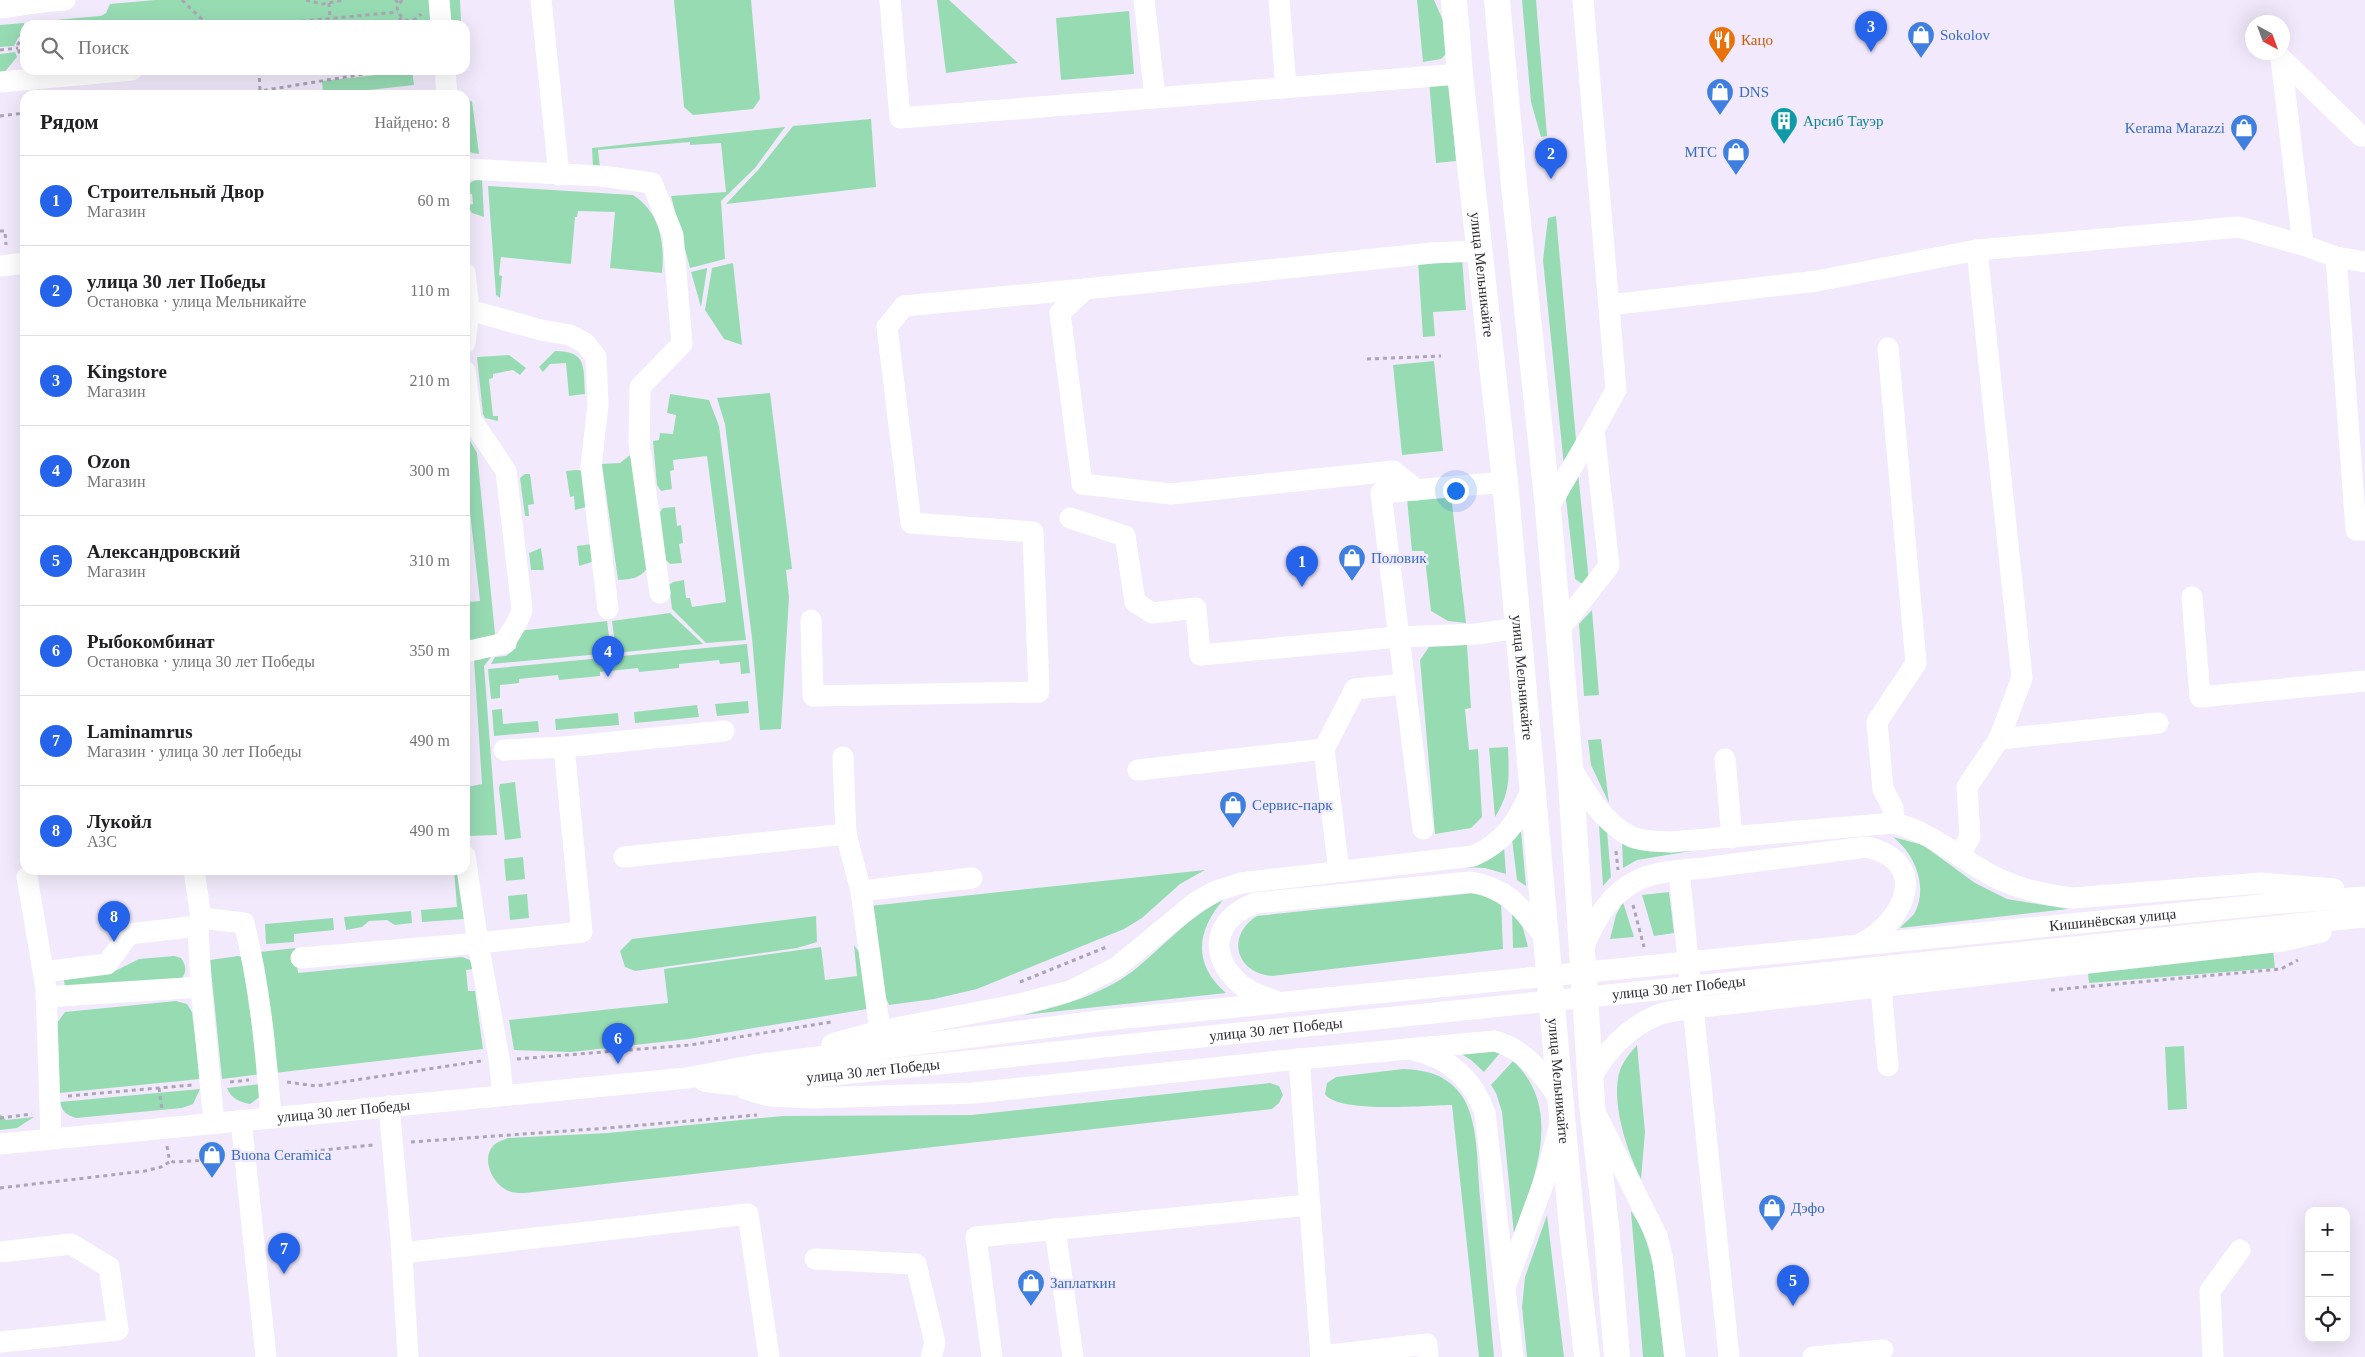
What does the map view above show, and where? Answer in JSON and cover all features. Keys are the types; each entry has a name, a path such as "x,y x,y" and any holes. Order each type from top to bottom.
{"main road":[{"name":"улица Мельникайте","path":"1454,0 1460,74 1505,482 1519,628 1531,791 1572,1228 1587,1357"},
{"name":"улица Мельникайте","path":"1498,0 1514,186 1548,508 1570,766 1591,1092 1606,1225 1617,1357"}],"street":[{"path":"0,8 41,1 65,0"},
{"path":"541,0 559,175"},
{"path":"890,0 900,118 1460,74"},
{"path":"1144,0 1154,97"},
{"path":"1279,0 1286,87"},
{"path":"1548,508 1616,390 1583,0"},
{"path":"430,4 438,20"},
{"path":"2303,245 2280,58 2361,136 2365,136"},
{"path":"0,82 50,86 106,75"},
{"path":"445,75 447,90"},
{"path":"470,169 601,176 652,183 674,235 682,344 640,387 638,444 660,593"},
{"path":"1609,305 1817,281 1977,250 2239,227 2303,245 2336,257 2365,262"},
{"path":"1960,854 1970,837 1967,787 1999,739 2022,678 1977,250"},
{"path":"811,620 813,696 1039,692 1033,532 911,524 888,327 904,306 1432,253 1479,251"},
{"path":"2336,257 2356,530 2365,530"},
{"path":"0,266 20,264"},
{"path":"1086,289 1060,313 1082,484 1171,494 1393,471 1417,490"},
{"path":"470,310 541,330 570,335 585,343 596,357 598,405 591,467 608,610"},
{"path":"1888,348 1916,663 1877,722 1883,789 1893,808 1894,823"},
{"path":"470,411 471,419 506,471 522,609 520,618 513,626 505,643 470,651"},
{"path":"1558,631 1609,566 1594,430"},
{"path":"1423,829 1381,493 1505,482"},
{"path":"1070,518 1125,536 1135,602 1152,613 1196,608 1200,655 1398,637 1476,634 1519,628"},
{"path":"2192,597 2200,697 2365,681"},
{"path":"1339,871 1324,750 1355,689 1404,684"},
{"path":"1999,739 2158,724"},
{"path":"504,750 564,747 724,731"},
{"path":"301,958 582,932 564,747"},
{"path":"1138,770 1324,750"},
{"path":"843,757 846,834 861,892 880,1031"},
{"path":"1725,759 1732,838"},
{"path":"1570,766 1594,805 1617,826 1633,837 1671,842 1894,823 1912,828 1960,854 1994,877 2019,888 2050,896 2073,898 2261,883 2365,892"},
{"path":"755,1065 880,1031 1020,1004 1070,991 1117,967 1139,951 1196,902 1216,891 1241,883 1473,856 1489,849 1514,826 1531,791"},
{"path":"624,857 846,834"},
{"path":"1583,948 1591,927 1602,909 1626,888 1640,879 1679,871 1867,847 1877,850 1894,860 1900,867 1905,876 1905,895 1901,906 1888,925 1877,935 1860,944"},
{"path":"1679,871 1729,1357"},
{"path":"194,875 199,922 200,987 214,1122"},
{"path":"468,875 499,1058 503,1095"},
{"path":"27,877 46,997 51,1138"},
{"path":"861,892 972,878"},
{"path":"1278,1002 1256,994 1242,986 1230,974 1221,955 1220,938 1223,927 1230,917 1243,908 1256,904 1470,882 1486,885 1507,895 1524,911 1546,938"},
{"name":"Кишинёвская улица","path":"1860,944 2365,897"},
{"name":"Кишинёвская улица","path":"1866,969 2365,917"},
{"path":"43,972 108,964 129,934 199,922 244,923 255,979 268,1078 271,1117"},
{"path":"1675,1357 1663,1260 1657,1236 1612,1150 1591,1092 1605,1057 1620,1040 1640,1024 1659,1014 1693,1008 2283,941 2365,922"},
{"name":"улица 30 лет Победы","path":"0,1144 164,1126 687,1078 755,1065 1106,1020 1860,944"},
{"name":"улица 30 лет Победы","path":"687,1078 735,1085 1866,969"},
{"path":"46,997 200,987"},
{"path":"1881,987 1888,1066"},
{"path":"735,1085 769,1096 812,1098 974,1093 1299,1059 1495,1041 1517,1049 1540,1070 1561,1105 1555,1146 1506,1287"},
{"path":"1399,1050 1420,1052 1441,1059 1464,1076 1480,1100 1488,1127 1512,1357"},
{"path":"1299,1059 1321,1357 1427,1344 1428,1357"},
{"path":"389,1106 402,1253 408,1357"},
{"path":"241,1120 266,1357"},
{"path":"992,1357 976,1237 1309,1205"},
{"path":"402,1253 748,1214 770,1357"},
{"path":"1055,1229 1073,1357"},
{"path":"0,1252 71,1244 109,1267 118,1330 0,1342"},
{"path":"2212,1357 2210,1291 2240,1250"},
{"path":"815,1259 916,1264 935,1343 931,1357"},
{"path":"1813,1357 1883,1350"}],"path":[{"path":"182,0 203,20"},
{"path":"306,0 329,4 344,0"},
{"path":"395,0 401,2 398,12"},
{"path":"329,4 330,19"},
{"path":"416,20 430,4"},
{"path":"398,12 402,18 407,20"},
{"path":"319,20 398,12"},
{"path":"20,42 18,44 20,53"},
{"path":"0,50 18,48"},
{"path":"259,75 260,90"},
{"path":"266,90 358,75"},
{"path":"0,116 20,114"},
{"path":"1367,359 1441,356"},
{"path":"0,1118 36,1113 50,1098 210,1083"},
{"path":"158,1088 170,1161"},
{"path":"0,1188 145,1170 161,1167 170,1161 177,1163 244,1158 763,1114"}],"green space":[{"path":"155,0 430,0 432,19 54,20 101,16 106,13 110,4"},
{"path":"449,0 460,0 461,20 451,19"},
{"path":"674,0 751,0 760,99 753,109 693,115 684,107"},
{"path":"937,0 949,0 1018,63 946,73"},
{"path":"1417,0 1434,0 1445,25 1447,53 1441,59 1423,62"},
{"path":"1522,0 1536,0 1547,136 1541,137 1531,102"},
{"path":"1129,11 1134,74 1061,80 1056,18"},
{"path":"20,23 20,36 14,46 0,47 0,25"},
{"path":"15,52 17,57 3,74 0,74 0,54"},
{"path":"376,75 413,75 414,85 368,90 323,90 322,81"},
{"path":"1449,79 1456,161 1436,163 1429,81"},
{"path":"470,101 472,101 479,154 470,152"},
{"path":"871,119 876,187 726,204 758,170 793,126"},
{"path":"785,127 755,168 721,201 725,259 690,268 671,196 726,192 721,143 690,145 690,142 598,150 600,167 593,168 592,148"},
{"path":"482,179 484,217 472,213 470,210 470,204 473,204 470,184"},
{"path":"488,186 633,195 649,210 659,229 663,251 662,273 610,268 615,212 578,211 577,217 575,217 571,264 501,257 499,275 502,276 500,298 496,295"},
{"path":"1556,216 1576,440 1564,466 1543,260 1548,218"},
{"path":"1462,258 1466,310 1433,312 1435,336 1423,337 1418,261"},
{"path":"733,263 742,345 724,339 705,310 712,268"},
{"path":"707,269 701,307 691,272"},
{"path":"555,351 573,354 582,363 585,394 569,396 566,363 550,364 543,372 539,367"},
{"path":"509,355 526,368 520,375 513,370 493,374 493,378 489,379 493,416 498,416 498,421 485,418 477,357"},
{"path":"1434,361 1443,451 1402,455 1393,365"},
{"path":"770,393 792,569 786,570 789,597 781,729 760,730 752,638 725,424 717,398"},
{"path":"670,394 709,400 719,426 746,640 706,643 672,609 669,585 673,582 684,580 686,598 690,598 692,607 726,602 707,456 673,460 674,470 670,471 672,489 661,491 657,485 653,441 659,440 660,433 673,434 676,415 667,413"},
{"path":"470,441 477,453 495,634 492,638 470,640 470,602 480,601 470,512"},
{"path":"634,452 648,567 638,576 631,579 618,580 602,464 620,463"},
{"path":"566,471 585,471 586,507 575,510 574,496 570,497"},
{"path":"1578,472 1589,582 1581,583 1575,579 1566,499"},
{"path":"525,474 530,474 534,504 528,505 529,516 525,516 520,478"},
{"path":"1451,495 1466,623 1448,621 1431,611 1424,551 1412,551 1407,499"},
{"path":"675,507 677,526 681,525 683,543 679,544 682,563 670,564 666,560 660,512 663,508"},
{"path":"592,544 595,561 579,566 577,546"},
{"path":"541,548 544,570 531,570 529,553"},
{"path":"1592,610 1599,695 1584,696 1579,624"},
{"path":"670,613 703,644 616,653 612,621"},
{"path":"607,621 611,653 491,664 495,657 506,656 516,648 518,631"},
{"path":"747,644 750,673 741,674 740,662 720,664 719,660 679,664 679,668 639,672 638,668 600,672 600,676 559,680 558,675 519,679 519,683 500,685 500,698 491,699 488,669"},
{"path":"1467,645 1471,708 1465,709 1469,750 1478,749 1482,817 1471,828 1435,834 1420,660 1429,647"},
{"path":"491,657 484,666 497,835 470,836 470,786 482,784 474,659"},
{"path":"748,701 749,713 717,716 715,704"},
{"path":"697,705 699,717 635,723 634,712"},
{"path":"502,709 503,724 538,721 539,732 494,736 492,710"},
{"path":"618,713 619,725 556,730 555,719"},
{"path":"1601,739 1609,803 1591,765 1588,740"},
{"path":"1508,747 1508,784 1504,800 1495,817 1489,748"},
{"path":"515,782 521,838 505,840 499,788 500,784"},
{"path":"1599,825 1607,831 1611,877 1603,886"},
{"path":"1521,831 1526,886 1517,880 1512,839"},
{"path":"1893,837 1923,845 1975,883 2007,899 2068,909 1900,928 1914,914 1918,904 1920,883 1908,853"},
{"path":"1622,839 1659,850 1691,851 1637,860 1623,868"},
{"path":"1504,847 1506,874 1485,868 1462,867"},
{"path":"523,857 525,879 506,881 504,859"},
{"path":"1205,870 1180,884 1142,918 1124,929 977,989 934,999 889,1005 879,982 870,906"},
{"path":"454,875 460,875 464,919 422,922 421,910 457,907"},
{"path":"1669,892 1674,933 1654,936 1642,895"},
{"path":"1486,893 1501,901 1503,949 1272,976 1259,973 1250,968 1243,961 1239,952 1238,943 1241,933 1247,924 1257,916"},
{"path":"527,894 529,918 510,920 508,896"},
{"path":"1223,900 1207,924 1202,948 1203,959 1208,971 1215,982 1226,993 1023,1015 1080,999 1108,987 1133,971 1198,915"},
{"path":"1623,902 1634,937 1610,939 1616,915"},
{"path":"411,911 412,923 395,925 387,920 369,921 362,927 346,930 344,917"},
{"path":"1512,911 1523,928 1528,947 1513,948"},
{"path":"816,916 817,942 797,948 635,971 625,967 620,951 632,939"},
{"path":"333,918 334,930 294,934 294,942 266,944 265,924"},
{"path":"854,945 859,952 867,1009 689,1039 571,1052 514,1050 509,1020 668,1003 664,969 821,947 825,980 857,976"},
{"path":"295,948 298,973 462,957 470,960 473,969 466,970 468,991 475,991 483,1049 274,1073 260,952"},
{"path":"2273,950 2275,968 2089,983 2087,964"},
{"path":"174,956 181,958 185,967 184,975 180,981 65,987 64,980 111,973 139,959"},
{"path":"238,956 245,958 261,1074 222,1079 210,960"},
{"path":"176,1001 187,1004 192,1012 200,1079 59,1093 54,1027 65,1012"},
{"path":"1637,1045 1645,1132 1641,1179 1630,1155 1621,1126 1617,1096 1617,1082 1620,1070"},
{"path":"2184,1046 2187,1109 2168,1110 2165,1047"},
{"path":"1485,1048 1500,1053 1484,1072 1471,1060 1455,1050"},
{"path":"1513,1061 1529,1080 1538,1100 1541,1122 1536,1167 1514,1234 1502,1112 1496,1093 1491,1085"},
{"path":"1403,1069 1429,1072 1443,1078 1462,1096 1472,1118 1476,1145 1494,1357 1479,1357 1452,1105 1365,1106 1333,1100 1325,1094 1327,1083 1336,1077"},
{"path":"1270,1083 1279,1086 1283,1095 1279,1103 1272,1109 525,1193 512,1192 503,1188 494,1178 488,1164 488,1157 494,1145 508,1138 608,1133 783,1116 972,1115"},
{"path":"261,1084 261,1096 250,1104 236,1099 227,1088"},
{"path":"200,1089 193,1104 182,1108 76,1118 65,1113 60,1102"},
{"path":"0,1114 6,1120 34,1117 17,1128 0,1130"},
{"path":"1631,1211 1647,1244 1652,1262 1656,1281 1664,1357 1643,1357"},
{"path":"1547,1215 1564,1357 1527,1357 1522,1307 1525,1277"}],"place":[{"name":"Kingstore","path":"1871,52"},
{"name":"Sokolov","path":"1921,59"},
{"name":"Кацо","path":"1722,64"},
{"name":"DNS","path":"1720,116"},
{"name":"Арсиб Тауэр","path":"1784,145"},
{"name":"Kerama Marazzi","path":"2244,152"},
{"name":"МТС","path":"1736,176"},
{"name":"улица 30 лет Победы","path":"1551,179"},
{"name":"Половик","path":"1352,582"},
{"name":"Строительный Двор","path":"1302,587"},
{"name":"Ozon","path":"608,677"},
{"name":"Сервис-парк","path":"1233,829"},
{"name":"Лукойл","path":"114,942"},
{"name":"Рыбокомбинат","path":"618,1064"},
{"name":"Buona Ceramica","path":"212,1179"},
{"name":"Дэфо","path":"1772,1232"},
{"name":"Laminamrus","path":"284,1274"},
{"name":"Александровский","path":"1793,1306"},
{"name":"Заплаткин","path":"1031,1307"}]}
